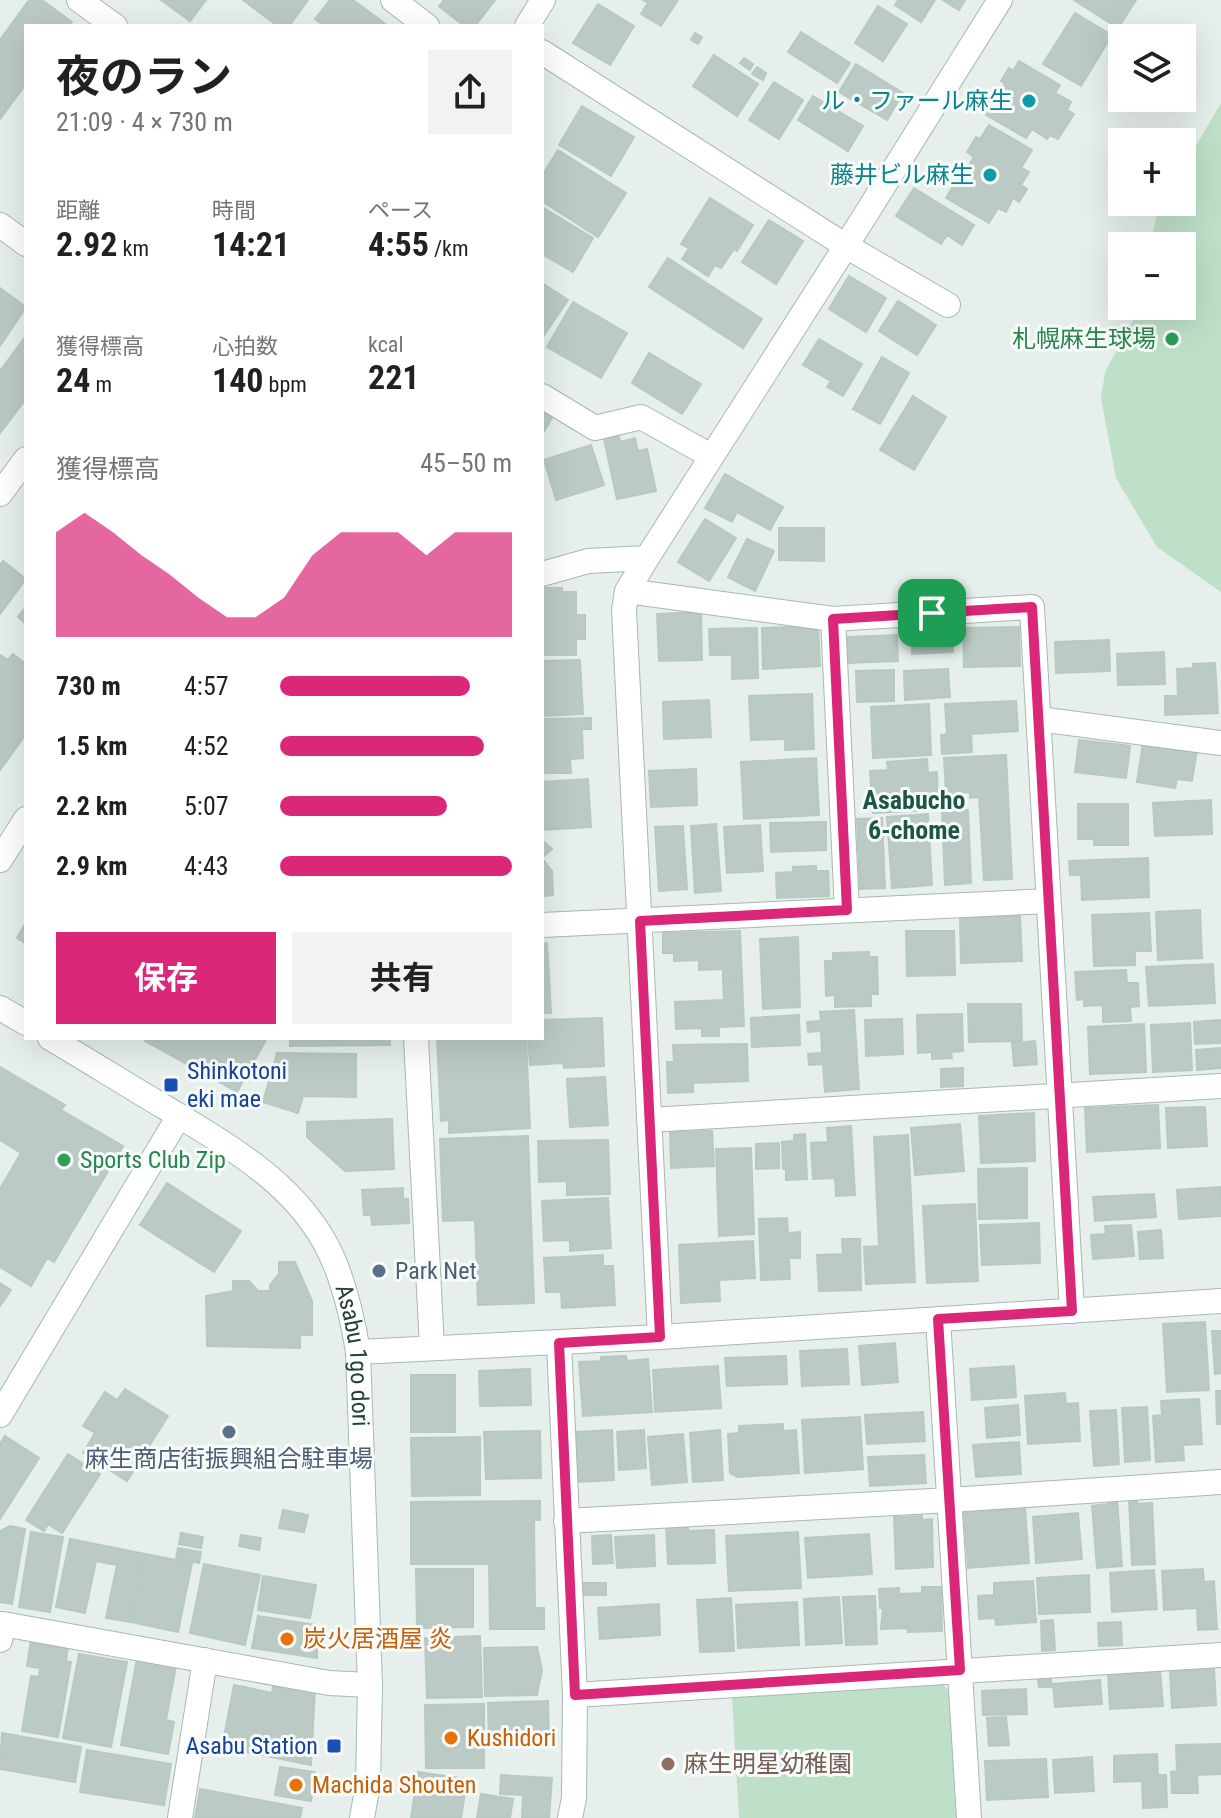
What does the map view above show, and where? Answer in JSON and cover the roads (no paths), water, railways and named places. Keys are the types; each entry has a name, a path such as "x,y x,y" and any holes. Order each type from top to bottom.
{"street":[{"path":"79,0 112,24"},
{"path":"393,0 424,24"},
{"path":"528,24 543,0"},
{"path":"660,1337 624,610 627,591 1000,0"},
{"path":"544,53 846,246 948,305"},
{"path":"0,225 24,243"},
{"path":"544,397 595,428 641,417 711,456"},
{"path":"0,494 24,462"},
{"path":"544,573 588,561 647,558"},
{"path":"627,591 833,619 1032,607 1072,1311"},
{"path":"833,619 847,910"},
{"path":"1039,719 1221,743"},
{"path":"0,860 24,822"},
{"path":"544,925 1048,901"},
{"path":"0,1008 24,1022"},
{"name":"Asabu 1go dori","path":"53,1040 237,1151 271,1179 299,1207 324,1241 339,1277 358,1352 370,1685 368,1784 362,1818"},
{"path":"416,1040 432,1348"},
{"path":"649,1120 1221,1086"},
{"path":"0,1415 179,1116"},
{"path":"358,1352 559,1343 1221,1301"},
{"path":"938,1319 969,1818"},
{"path":"559,1343 575,1695 574,1798 570,1818"},
{"path":"566,1521 1221,1482"},
{"path":"0,1640 3,1624 329,1683 370,1685"},
{"path":"575,1695 1221,1655"},
{"path":"180,1818 205,1660"}],"place":[{"name":"ル・ファール麻生","path":"1029,101"},
{"name":"藤井ビル麻生","path":"990,175"},
{"name":"札幌麻生球場","path":"1172,339"},
{"name":"Shinkotoni eki mae","path":"171,1085"},
{"name":"Sports Club Zip","path":"64,1160"},
{"name":"Park Net","path":"379,1271"},
{"name":"麻生商店街振興組合駐車場","path":"229,1432"},
{"name":"炭火居酒屋 炎","path":"287,1639"},
{"name":"Kushidori","path":"451,1738"},
{"name":"Asabu Station","path":"334,1746"},
{"name":"麻生明星幼稚園","path":"668,1764"},
{"name":"Machida Shouten","path":"296,1785"}],"district":[{"name":"Asabucho 6-chome","path":"914,815"}]}
